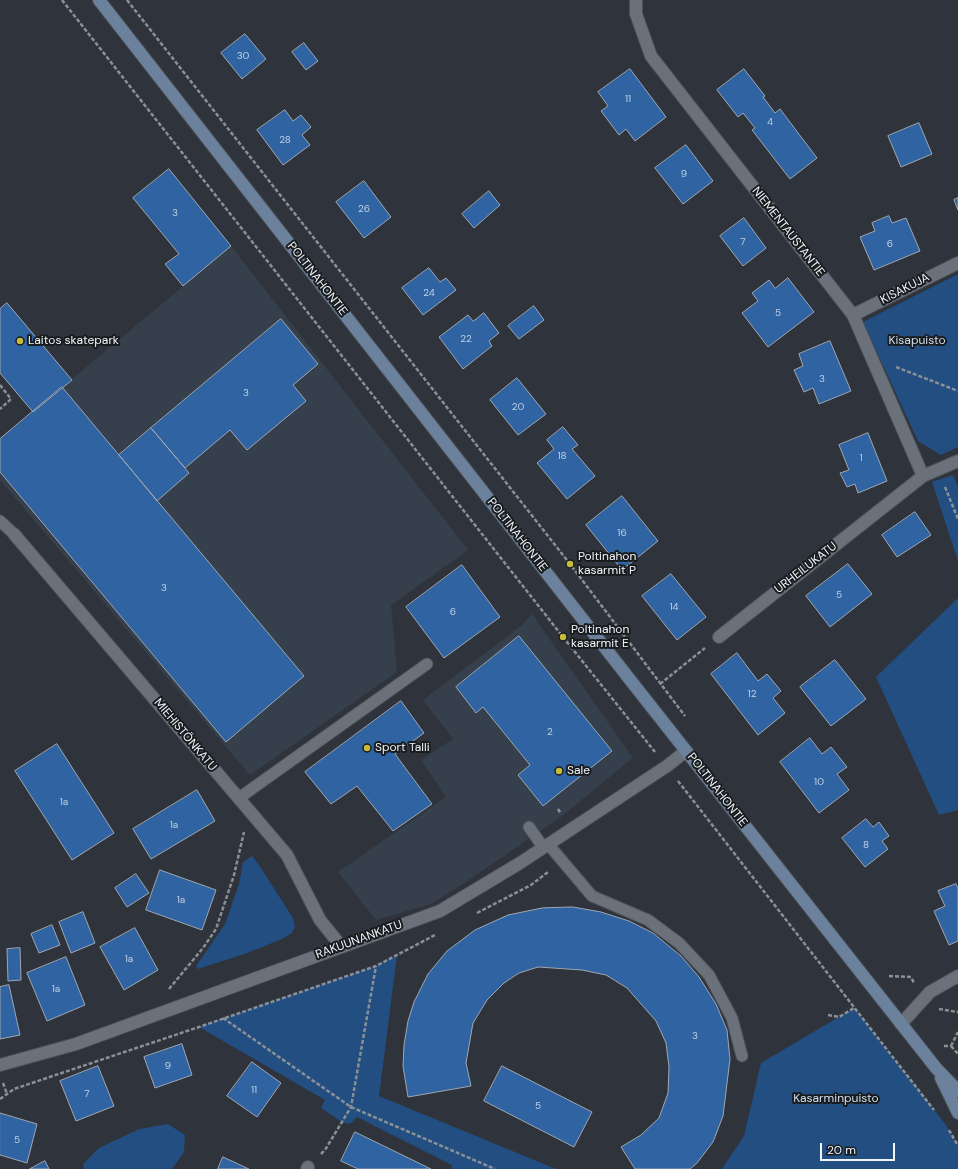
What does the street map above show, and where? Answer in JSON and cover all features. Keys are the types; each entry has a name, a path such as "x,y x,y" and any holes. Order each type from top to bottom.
{"main road":[{"name":"POLTINAHONTIE","path":"99,0 901,1024 936,1068 958,1091"},
{"name":"POLTINAHONTIE","path":"936,1068 958,1113"}],"street":[{"name":"NIEMENTAUSTANTIE","path":"636,0 636,14 651,56 853,315 923,476"},
{"name":"KISAKUJA","path":"853,315 958,263"},
{"name":"URHEILUKATU","path":"719,637 923,476 958,461"},
{"name":"MIEHISTÖNKATU","path":"14,534 286,855 320,920 342,946"},
{"name":"RAKUUNANKATU","path":"0,1065 76,1044 440,911 546,846 667,766 686,750"},
{"path":"901,1024 930,992 958,976"}],"lane":[{"path":"0,521 14,534"},
{"path":"239,798 427,664"},
{"path":"529,827 592,896 648,920 679,943 709,975 732,1018 742,1056"}],"path":[{"path":"62,0 568,643 667,766 936,1113"},
{"path":"127,0 565,557 660,684 690,721"},
{"path":"871,357 958,391"},
{"path":"0,385 11,399 0,409"},
{"path":"938,470 958,519"},
{"path":"660,684 719,637"},
{"path":"166,992 203,948 216,929 234,875 244,831"},
{"path":"308,1168 325,1150 351,1107 376,966"},
{"path":"885,972 888,976 911,977 929,1007 958,1012"},
{"path":"828,1015 839,1017 854,1008"},
{"path":"223,1018 351,1107 495,1169"},
{"path":"951,1046 958,1032"},
{"path":"938,1046 951,1046 958,1054"},
{"path":"946,1125 958,1146"}],"shaded area":[{"path":"231,246 468,550 391,605 397,672 250,775 0,480 0,439"},
{"path":"532,614 633,758 562,816 463,884 431,904 376,920 338,872 446,797 421,760 453,739 423,700 522,625"}],"green space":[{"name":"Kisapuisto","path":"958,274 958,447 941,455 918,441 863,322"},
{"path":"953,475 958,487 958,561 932,482"},
{"path":"958,598 958,810 939,815 876,677"},
{"path":"252,856 293,918 295,926 292,933 284,938 250,952 198,969 196,966 225,924 239,884 243,862"},
{"path":"397,955 379,1096 556,1169 451,1169 452,1165 357,1117 350,1124 342,1122 321,1108 325,1100 199,1027 376,966"},
{"name":"Kasarminpuisto","path":"854,1008 946,1125 958,1146 958,1169 722,1169 744,1136 761,1063"},
{"path":"168,1124 185,1135 184,1152 172,1169 84,1169 83,1164 99,1148 139,1129"}],"building":[{"path":"245,34 266,59 242,79 221,53"},
{"path":"304,43 318,61 306,70 292,52"},
{"path":"630,69 666,117 635,141 626,129 619,135 601,111 608,106 598,92"},
{"path":"744,69 765,96 763,97 775,113 780,109 817,158 790,179 752,130 755,128 743,113 738,117 717,90"},
{"path":"285,110 293,121 301,115 311,127 302,135 310,145 283,165 257,130"},
{"path":"919,123 932,154 901,167 888,136"},
{"path":"686,145 713,181 683,204 655,168"},
{"path":"169,169 231,246 183,286 165,264 179,254 133,198"},
{"path":"364,181 391,217 364,238 336,202"},
{"path":"489,191 500,205 474,228 462,214"},
{"path":"958,198 958,210 954,200"},
{"path":"889,216 892,223 906,218 920,251 874,270 860,237 875,231 872,223"},
{"path":"744,218 766,248 743,266 720,236"},
{"path":"429,268 440,282 446,278 456,290 423,315 402,288"},
{"path":"788,278 814,312 768,347 742,313 758,301 752,293 769,280 775,288"},
{"name":"Laitos skatepark","path":"7,303 72,380 33,412 0,373 0,309"},
{"path":"534,306 544,320 519,339 508,326"},
{"path":"484,313 499,333 489,341 492,346 463,369 439,337 468,315 473,321"},
{"path":"281,319 318,364 293,385 306,401 247,450 230,430 185,468 151,428"},
{"path":"830,341 851,391 819,404 813,388 804,392 794,370 803,366 799,354"},
{"path":"517,378 546,414 518,435 490,400"},
{"path":"62,387 304,676 226,742 0,472 0,439"},
{"path":"563,427 578,445 572,449 595,476 567,499 537,463 554,449 547,440"},
{"path":"151,428 189,473 157,501 119,455"},
{"path":"868,433 887,481 858,493 855,484 847,487 840,473 849,470 839,445"},
{"path":"622,496 658,541 622,570 586,525"},
{"path":"915,512 931,535 897,557 882,535"},
{"path":"848,564 872,594 830,627 806,596"},
{"path":"462,565 500,617 444,658 406,607"},
{"path":"671,574 706,617 677,640 642,596"},
{"path":"519,636 612,751 543,806 518,775 530,765 483,707 476,713 456,687"},
{"path":"737,653 758,681 767,674 781,691 773,698 785,713 758,735 711,674"},
{"path":"835,660 866,699 831,726 800,687"},
{"path":"401,701 424,733 395,754 432,804 393,831 357,786 331,804 305,772"},
{"path":"810,738 822,754 831,747 847,767 837,774 849,790 819,813 780,762"},
{"path":"57,744 114,833 72,860 15,771"},
{"path":"197,790 215,821 151,859 133,829"},
{"path":"866,819 873,827 879,822 889,836 882,841 888,849 865,867 842,838"},
{"path":"160,870 216,890 202,930 146,910"},
{"path":"136,874 149,893 127,907 115,888"},
{"path":"956,884 958,888 958,941 949,945 934,911 945,906 938,891"},
{"path":"573,907 601,912 629,921 653,933 681,956 699,977 716,1004 727,1030 730,1059 723,1116 713,1142 697,1163 690,1169 635,1169 621,1147 641,1135 659,1118 668,1093 669,1067 666,1043 656,1021 627,988 606,975 582,970 538,967 519,973 504,983 487,1000 473,1023 466,1063 471,1086 408,1097 403,1066 404,1045 408,1021 414,1002 428,974 447,951 475,930 508,915 542,908"},
{"path":"83,912 95,943 71,953 59,922"},
{"path":"52,925 60,945 39,953 31,934"},
{"path":"135,928 158,970 124,990 100,947"},
{"path":"20,948 21,980 8,981 7,949"},
{"path":"66,957 85,1005 47,1021 27,973"},
{"path":"9,985 20,1035 0,1039 0,987"},
{"path":"182,1044 192,1075 155,1088 144,1057"},
{"path":"252,1062 281,1083 257,1117 227,1096"},
{"path":"98,1066 114,1106 76,1121 60,1081"},
{"path":"502,1066 592,1112 574,1147 484,1101"},
{"path":"0,1113 37,1124 27,1163 0,1155"},
{"path":"355,1132 431,1169 358,1169 341,1161"},
{"path":"223,1157 249,1169 218,1169"},
{"path":"45,1161 49,1169 30,1169"}],"place":[{"name":"Laitos skatepark","path":"20,341"},
{"name":"Poltinahon kasarmit P","path":"570,564"},
{"name":"Poltinahon kasarmit E","path":"563,637"},
{"name":"Sport Talli","path":"367,748"},
{"name":"Sale","path":"559,771"}]}
